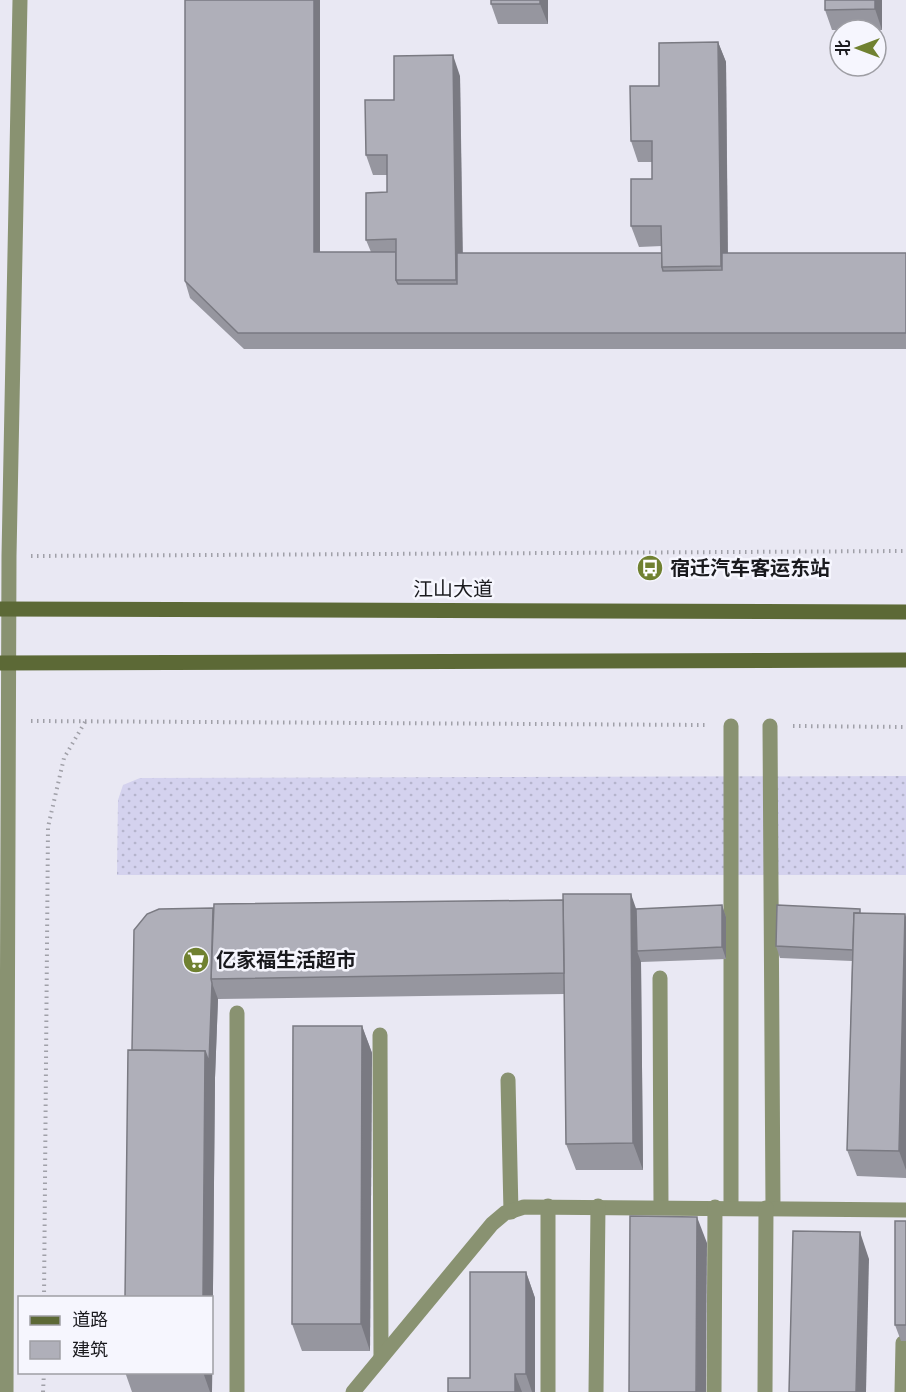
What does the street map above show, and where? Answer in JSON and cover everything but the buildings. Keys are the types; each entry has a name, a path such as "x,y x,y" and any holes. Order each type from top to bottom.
{"main road":[{"name":"江山大道","path":"5,609 906,612"},
{"path":"4,663 906,660"}],"street":[{"path":"6,1392 9,721 4,663 9,556 20,0"},
{"path":"714,1392 723,1207 731,726"},
{"path":"765,1392 770,1208 770,726"},
{"path":"660,978 661,1207"},
{"path":"237,1013 237,1392"},
{"path":"380,1035 381,1357"},
{"path":"508,1080 511,1212"},
{"path":"548,1206 548,1392"},
{"path":"596,1392 598,1206"},
{"path":"352,1392 492,1224 524,1207 906,1210"},
{"path":"902,1392 903,1343"}],"path":[{"path":"9,556 906,550"},
{"path":"9,721 731,726"},
{"path":"44,1296 48,827 64,758 86,721"},
{"path":"770,726 906,727"},
{"path":"43,1392 44,1374"}],"shaded area":[{"path":"906,776 906,875 117,875 118,800 123,785 140,778"}],"place":[{"name":"宿迁汽车客运东站","path":"650,568"},
{"name":"亿家福生活超市","path":"196,960"}]}
